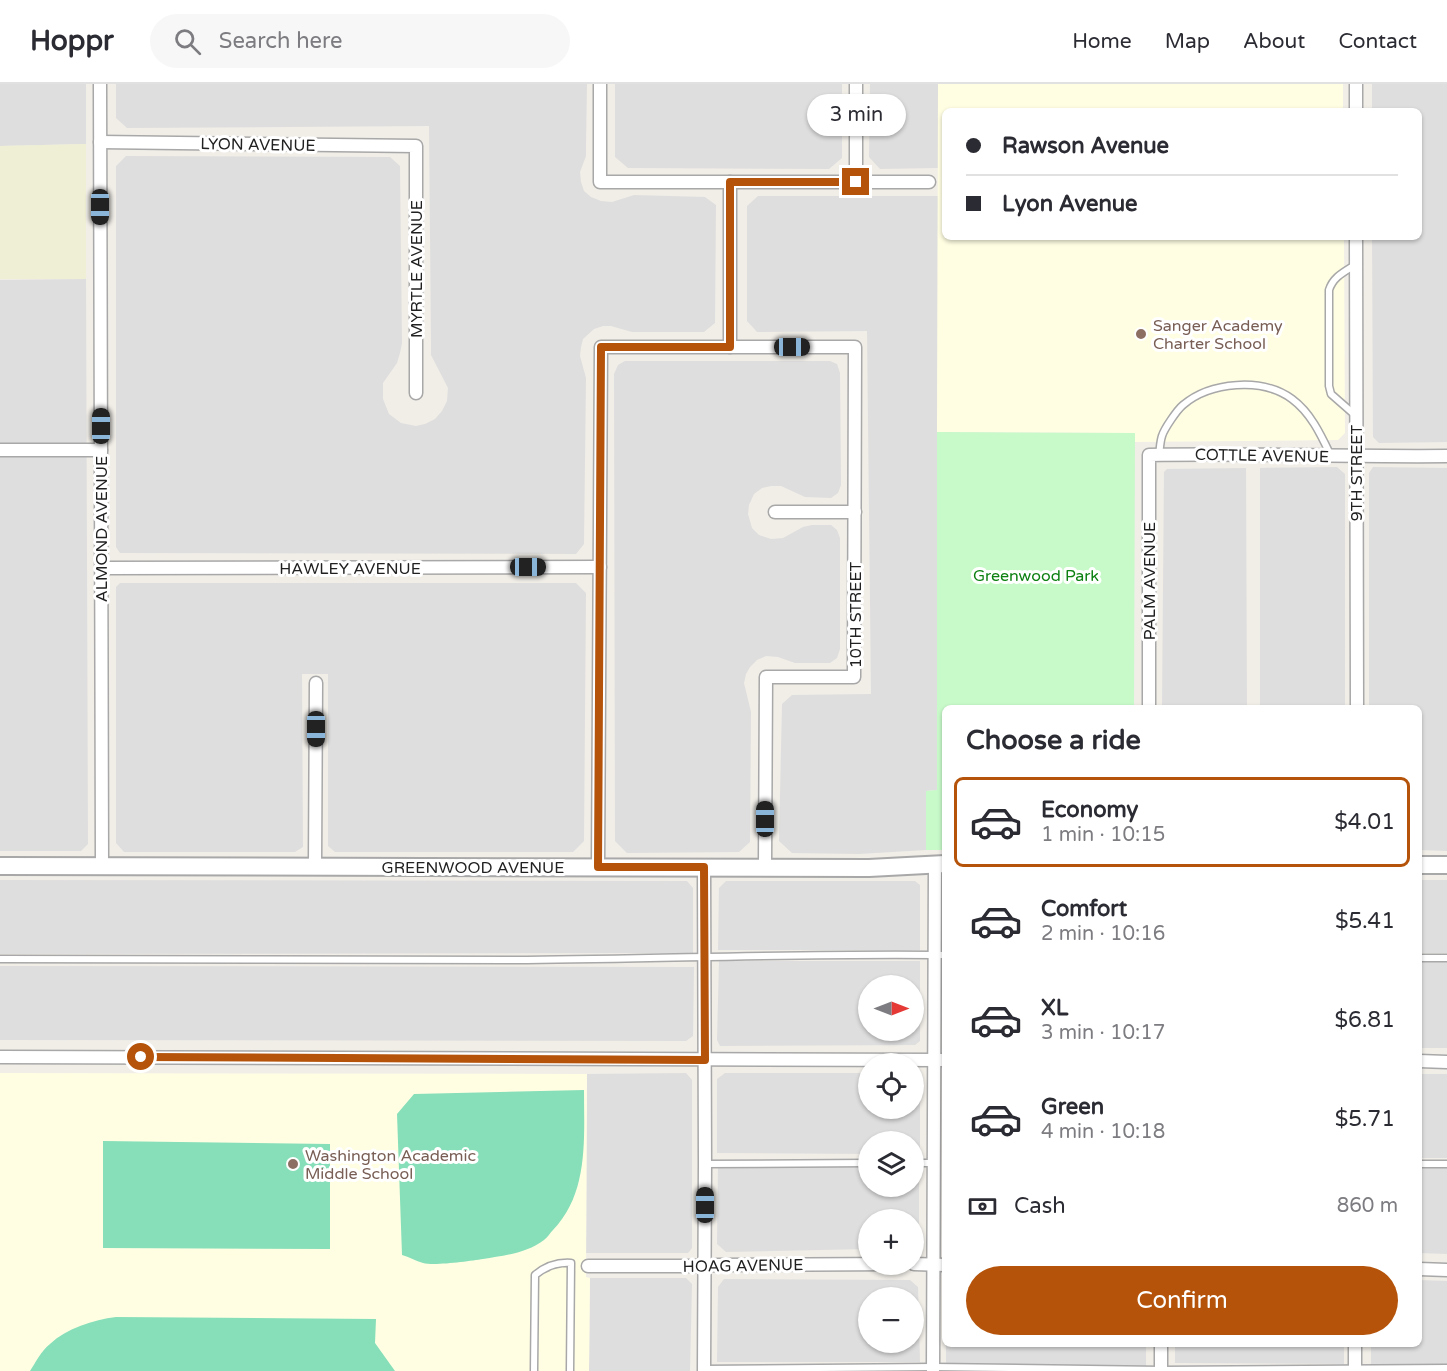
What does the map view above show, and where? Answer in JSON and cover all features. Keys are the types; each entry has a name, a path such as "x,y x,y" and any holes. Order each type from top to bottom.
{"street":[{"name":"ALMOND AVENUE","path":"100,84 102,866"},
{"path":"600,84 600,182 929,182"},
{"path":"856,84 856,182"},
{"path":"1356,84 1356,108"},
{"name":"LYON AVENUE","path":"100,142 416,146"},
{"name":"MYRTLE AVENUE","path":"416,146 416,393"},
{"path":"598,867 601,347 730,347 730,182"},
{"name":"9TH STREET","path":"1356,240 1357,705"},
{"name":"10TH STREET","path":"730,347 855,347 854,677 766,676 765,867"},
{"path":"0,450 101,450"},
{"name":"COTTLE AVENUE","path":"1154,455 1447,456"},
{"name":"PALM AVENUE","path":"1149,705 1154,455"},
{"path":"775,512 855,512"},
{"name":"HAWLEY AVENUE","path":"101,568 600,567"},
{"path":"315,866 316,683"},
{"path":"1422,865 1447,864"},
{"path":"933,1369 939,1264 933,1163 939,1060 940,865"},
{"name":"GREENWOOD AVENUE","path":"0,866 869,868 940,865"},
{"path":"704,867 704,1370"},
{"path":"0,1057 939,1060"},
{"path":"1422,1061 1447,1062"},
{"name":"HOAG AVENUE","path":"588,1266 858,1264"},
{"path":"1422,1269 1447,1270"},
{"path":"1161,1347 1161,1370"},
{"path":"1355,1347 1355,1369"}],"lane":[{"path":"1355,415 1331,394 1329,386 1329,290 1331,282 1356,265"},
{"path":"1154,455 1162,434 1182,406 1208,390 1238,385 1267,387 1292,399 1312,419 1332,456"},
{"path":"0,959 527,960 940,955"},
{"path":"1422,958 1447,958"},
{"path":"705,1164 858,1163"},
{"path":"924,1163 933,1163"},
{"path":"1422,1164 1447,1164"},
{"path":"534,1371 535,1275 560,1262 588,1266"},
{"path":"570,1371 571,1263"},
{"path":"704,1370 1447,1368"}],"shaded area":[{"path":"0,84 86,84 86,144 0,146"},
{"path":"116,84 587,84 586,156 580,172 584,191 601,201 612,202 634,195 705,197 716,205 715,323 704,332 632,332 603,326 594,329 583,339 580,356 586,378 584,544 576,554 120,553 116,547 116,166 126,156 390,157 400,166 402,343 397,363 383,383 383,399 389,414 401,423 416,426 435,419 442,411 447,401 448,388 431,355 429,126 127,128 116,118"},
{"path":"615,84 842,84 842,158 829,169 628,168 615,157"},
{"path":"870,84 938,84 938,168 880,169 869,157"},
{"name":"Sanger Academy Charter School","path":"938,84 1343,84 1343,108 942,108 942,240 1344,240 1345,433 1338,440 1134,442 1134,433 937,432"},
{"path":"1372,84 1447,84 1447,442 1379,443 1373,437 1372,240 1422,240 1422,108 1372,108"},
{"path":"86,144 86,279 0,279 0,146"},
{"path":"758,196 938,196 937,790 926,791 926,850 859,854 792,853 779,841 782,704 792,695 871,694 867,331 757,332 747,321 747,206"},
{"path":"86,279 88,844 81,851 0,851 0,280"},
{"path":"625,361 830,361 837,364 840,373 841,485 838,493 831,498 805,497 781,486 771,486 762,488 754,494 749,505 748,514 752,528 759,535 771,539 783,538 803,527 812,525 831,525 837,530 840,538 840,649 837,658 830,663 795,663 778,657 766,656 757,660 746,674 744,683 751,712 750,842 739,852 627,853 615,841 614,374 618,365"},
{"path":"1337,467 1345,474 1345,705 1260,705 1260,468"},
{"path":"1373,467 1447,468 1447,851 1422,850 1422,705 1369,705 1369,473"},
{"path":"1246,468 1247,705 1162,705 1164,472 1167,469"},
{"path":"120,583 576,583 586,593 584,841 573,852 335,852 328,846 328,674 302,674 303,847 295,852 124,852 116,843 116,587"},
{"path":"0,880 687,881 693,888 693,953 0,954"},
{"path":"1422,880 1447,880 1447,953 1422,953"},
{"path":"726,881 915,881 920,885 920,950 718,950 719,888"},
{"path":"719,961 920,961 920,975 858,975 858,1041 920,1041 915,1045 720,1046 717,1040"},
{"path":"1422,962 1447,962 1447,1048 1422,1048"},
{"path":"0,966 694,967 693,1036 686,1041 0,1040"},
{"name":"Washington Academic Middle School","path":"0,1073 587,1074 586,1277 590,1278 589,1371 0,1371"},
{"path":"686,1073 692,1080 692,1248 688,1253 586,1253 587,1074"},
{"path":"725,1073 858,1073 858,1119 920,1119 920,1131 858,1131 858,1154 717,1153 717,1079"},
{"path":"1422,1074 1447,1074 1447,1158 1422,1158"},
{"path":"718,1165 858,1165 858,1197 919,1197 919,1209 858,1209 858,1249 726,1252 717,1244"},
{"path":"1422,1168 1447,1168 1447,1254 1422,1253"},
{"path":"590,1278 686,1278 692,1284 690,1371 589,1371"},
{"path":"724,1279 910,1280 918,1287 858,1287 858,1353 920,1353 920,1362 717,1362 718,1287"},
{"path":"1422,1280 1447,1281 1447,1364 1371,1364 1371,1347 1422,1347"},
{"path":"946,1347 1146,1347 1146,1366 946,1364"},
{"path":"1175,1347 1344,1347 1344,1364 1175,1363"}],"green space":[{"name":"Greenwood Park","path":"937,432 1135,433 1134,705 942,705 942,850 926,850 926,791 937,790"},
{"path":"584,1090 584,1146 579,1182 565,1215 545,1239 530,1248 499,1257 444,1264 428,1264 402,1255 397,1114 414,1094"},
{"path":"103,1141 330,1144 330,1249 103,1248"},
{"path":"116,1317 376,1319 375,1343 395,1371 30,1371 44,1350 64,1333 98,1320"}],"place":[{"name":"Sanger Academy Charter School","path":"1141,334"},
{"name":"Washington Academic Middle School","path":"293,1164"}],"route":[{"path":"141,1057 705,1060 704,867 598,867 601,347 730,347 730,182 856,182"}]}
